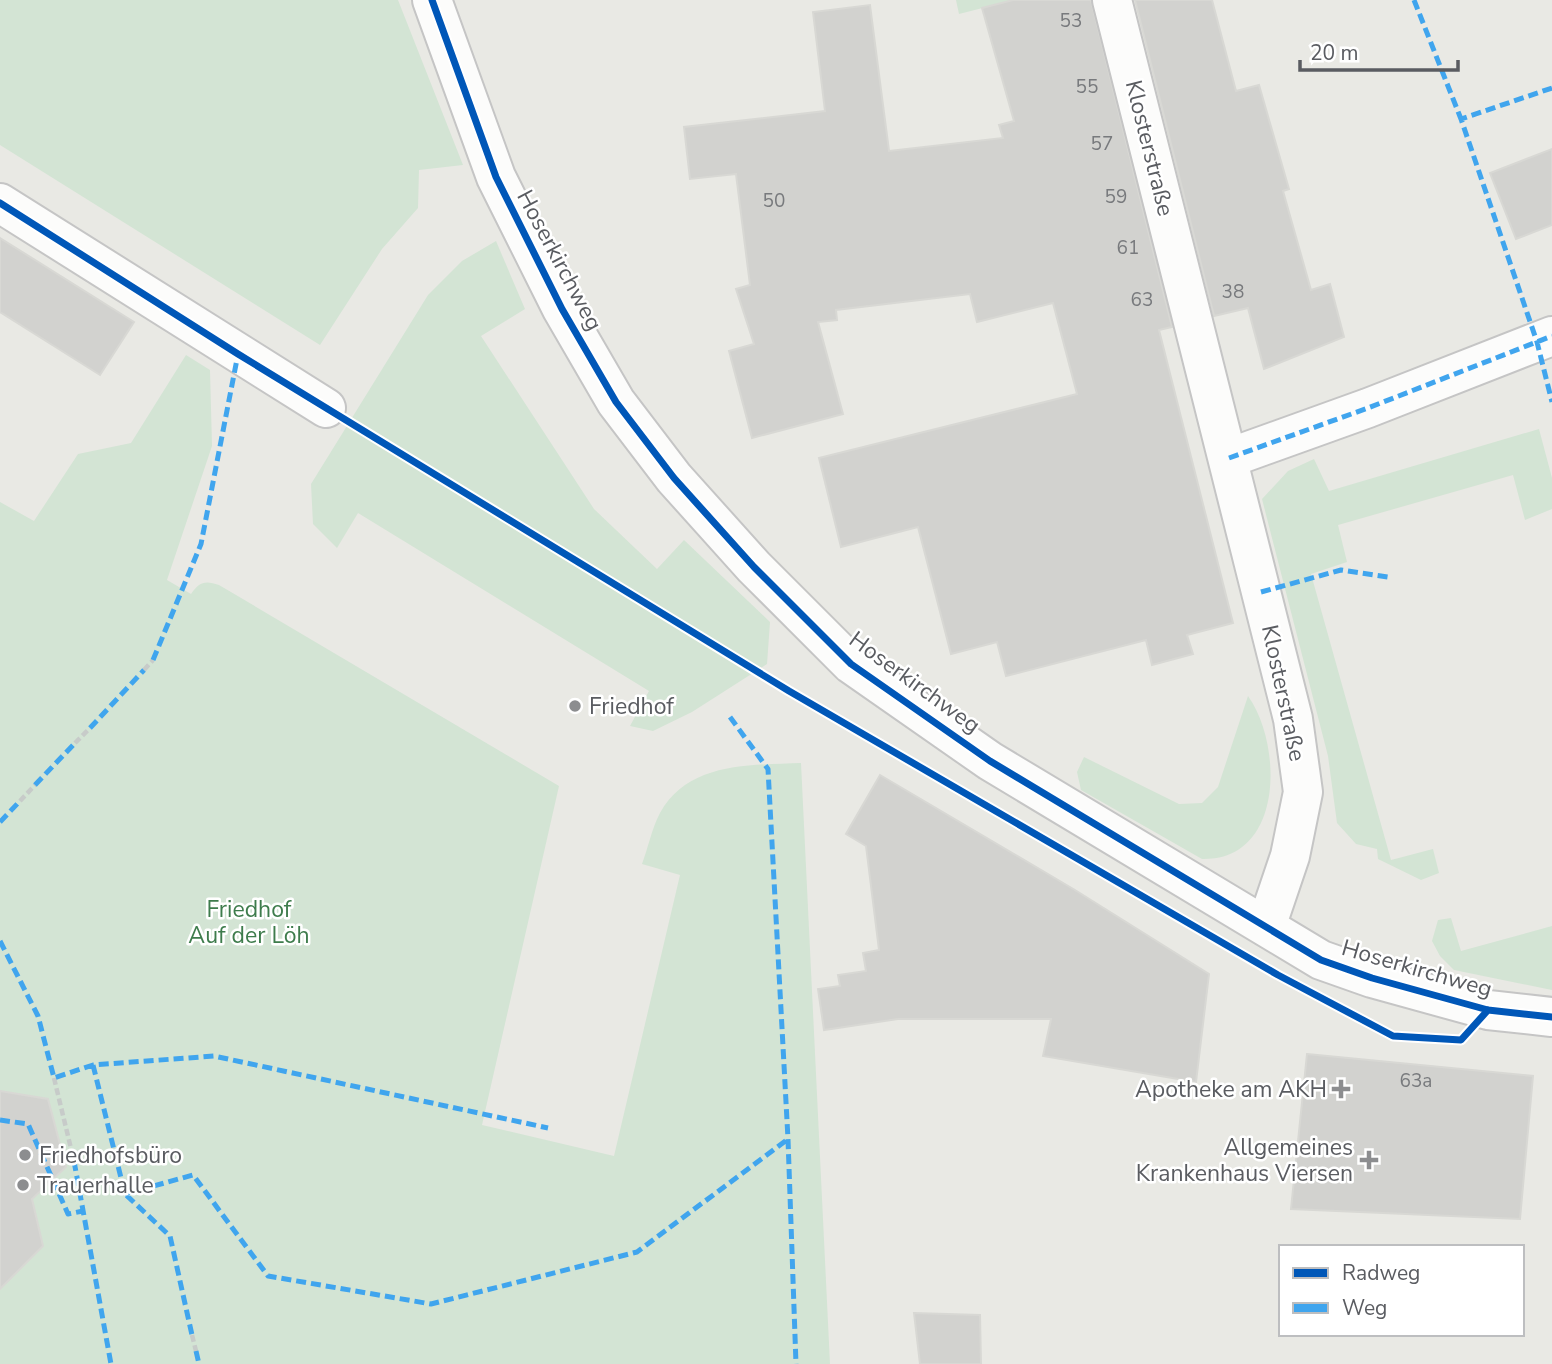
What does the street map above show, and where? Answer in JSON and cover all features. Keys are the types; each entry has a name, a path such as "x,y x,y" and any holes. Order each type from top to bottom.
{"street":[{"name":"Hoserkirchweg","path":"432,0 496,177 569,320 615,402 674,478 754,567 850,664 990,761 1321,960 1372,978 1488,1010 1552,1017"},
{"name":"Klosterstraße","path":"1112,0 1293,719 1303,792 1290,856 1266,927"},
{"path":"0,203 326,408"},
{"path":"1229,458 1368,408 1552,336"}],"path":[{"path":"144,670 153,660"},
{"path":"75,743 90,727"},
{"path":"20,801 36,785"},
{"path":"54,1078 74,1161"},
{"path":"192,1335 196,1351"}],"green space":[{"path":"0,0 398,0 463,165 419,170 418,208 382,249 320,345 0,145"},
{"path":"956,0 1014,0 959,14"},
{"path":"496,241 525,309 481,336 594,509 657,569 684,540 770,622 767,664 692,712 653,731 630,726 649,691 358,513 337,548 313,524 311,484 428,295 462,261"},
{"name":"Friedhof Auf der Löh","path":"186,355 210,370 212,446 167,580 191,594 203,583 219,585 559,786 482,1125 614,1156 680,875 642,864 657,819 672,796 704,775 742,766 801,763 830,1364 0,1364 0,502 34,521 78,454 131,443"},
{"path":"1539,429 1552,478 1552,509 1525,520 1513,475 1338,525 1347,562 1311,574 1391,860 1433,849 1439,873 1421,880 1378,859 1377,849 1356,844 1337,823 1328,756 1262,499 1288,471 1314,459 1329,491"},
{"path":"1248,696 1259,717 1267,742 1269,797 1262,821 1249,841 1229,855 1202,859 1081,790 1077,772 1084,757 1179,804 1202,803 1218,787"},
{"path":"1451,918 1461,951 1552,926 1552,990 1454,970 1440,956 1432,941 1438,920"}],"building":[{"path":"1013,0 1091,0 1172,327 1159,330 1233,623 1187,635 1193,654 1152,665 1146,640 1006,676 997,642 951,654 918,527 841,547 819,458 1077,394 1053,303 977,322 970,294 836,310 837,320 818,322 843,414 752,438 729,351 754,344 736,289 750,285 736,174 690,179 684,127 825,111 813,12 870,5 889,151 1003,138 999,125 1014,121 982,8"},
{"path":"1135,0 1212,0 1236,91 1259,85 1289,189 1283,191 1311,290 1330,284 1344,337 1264,369 1248,308 1214,316"},
{"path":"1552,149 1552,225 1516,239 1490,173"},
{"path":"0,238 134,322 100,375 0,312"},
{"path":"880,775 1075,890 1209,974 1196,1082 1043,1056 1051,1019 898,1019 824,1030 818,989 840,986 838,975 866,971 863,953 879,950 866,846 846,834"},
{"path":"1307,1054 1533,1076 1520,1219 1291,1209"},
{"name":"Trauerhalle","path":"0,1091 48,1099 66,1167 32,1199 43,1246 0,1289"},
{"path":"914,1313 980,1315 981,1364 920,1364"}],"marked path":[{"path":"1414,0 1461,119"},
{"path":"1552,88 1461,119 1537,342 1552,402"},
{"path":"1229,458 1368,408 1552,336"},
{"path":"153,660 201,544 238,354"},
{"path":"1261,592 1341,570 1388,577"},
{"path":"90,728 144,670"},
{"path":"730,717 768,769 788,1139 796,1364"},
{"path":"35,785 75,743"},
{"path":"0,822 20,801"},
{"path":"0,941 38,1016 54,1078 93,1065 214,1056 548,1128"},
{"path":"93,1065 125,1194 170,1236 192,1335"},
{"path":"0,1120 28,1124 68,1214 83,1211"},
{"path":"125,1194 193,1175 268,1276 431,1304 637,1252 788,1139"},
{"path":"74,1161 111,1364"},
{"path":"196,1351 199,1364"}],"cycle path":[{"path":"432,0 496,177 562,309 616,402 674,478 754,567 851,664 990,761 1321,960 1372,978 1488,1010 1552,1017"},
{"path":"0,203 238,354 789,691 1278,975 1393,1036 1461,1040 1488,1010"}],"place":[{"name":"Friedhof","path":"575,706"},
{"name":"Apotheke am AKH","path":"1341,1089"},
{"name":"Friedhofsbüro","path":"25,1155"},
{"name":"Allgemeines Krankenhaus Viersen","path":"1369,1160"},
{"name":"Trauerhalle","path":"23,1185"}]}
